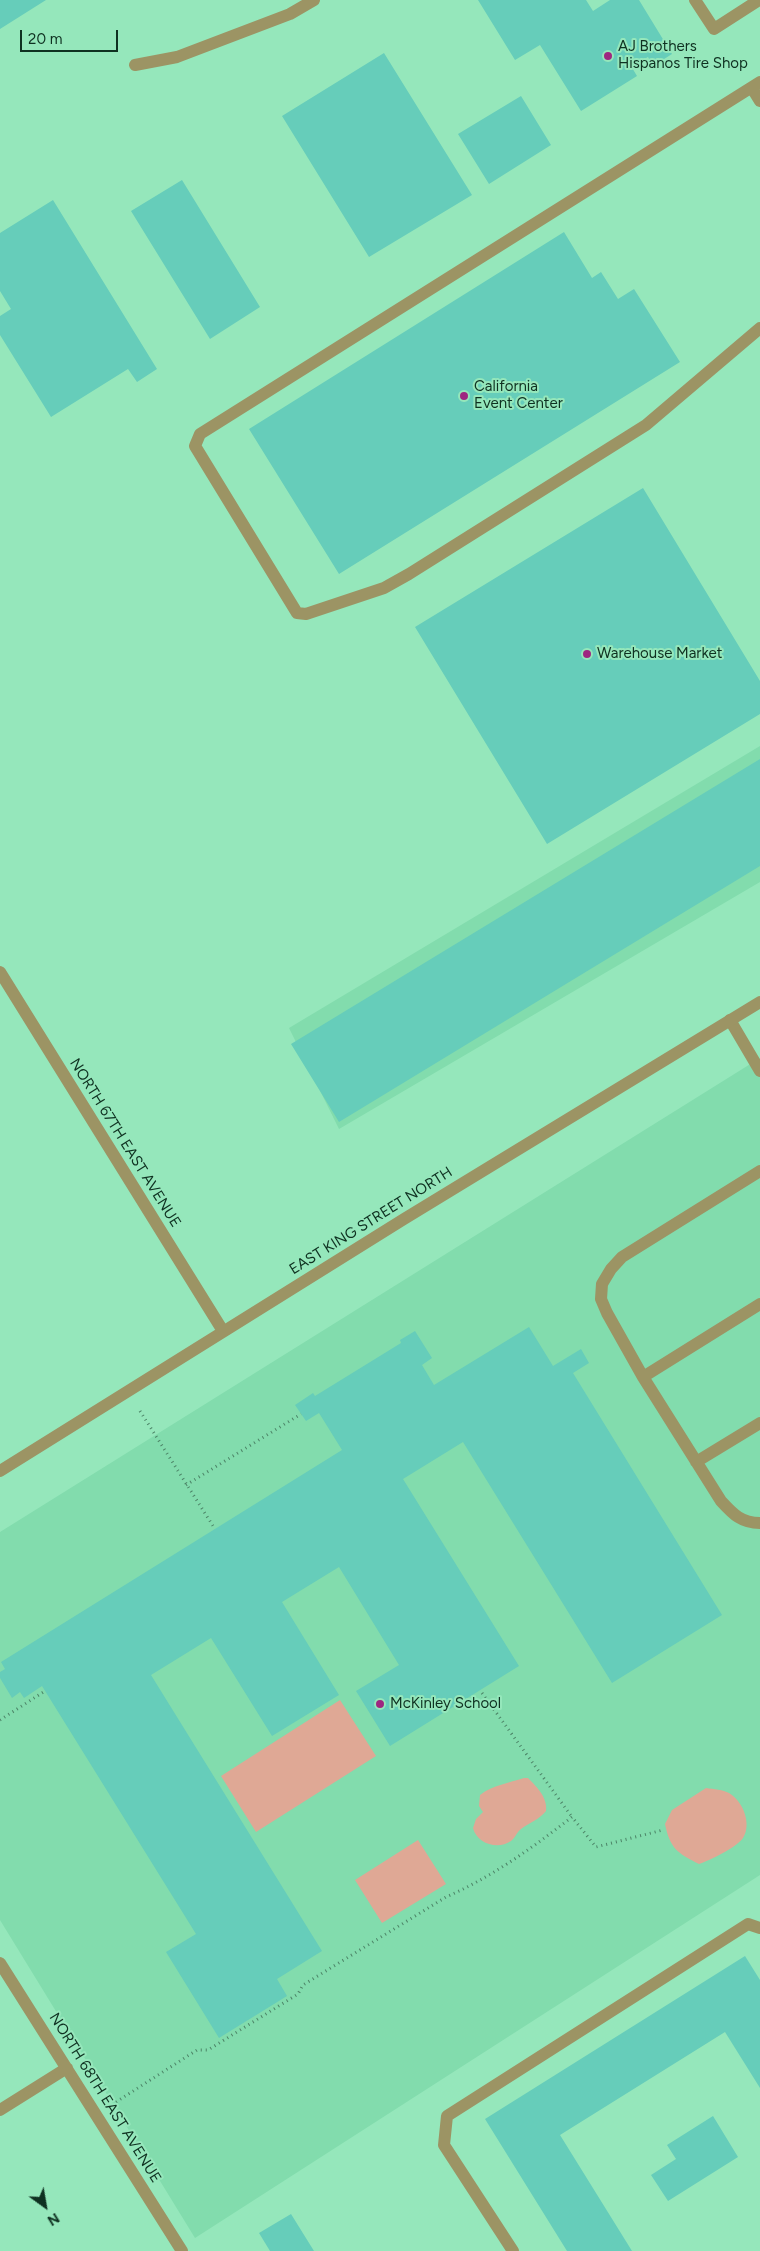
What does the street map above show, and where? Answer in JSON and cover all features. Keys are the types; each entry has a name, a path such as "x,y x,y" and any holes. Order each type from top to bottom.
{"street":[{"path":"135,65 177,57 290,14 314,0"},
{"path":"695,0 714,29 759,0"},
{"path":"760,101 756,85 200,434 195,446 296,613 306,614 384,588 499,518 646,425 760,328"},
{"name":"NORTH 67TH EAST AVENUE","path":"1,974 223,1332"},
{"name":"EAST KING STREET NORTH","path":"0,1471 760,1002"},
{"path":"730,1020 760,1072"},
{"path":"760,1171 622,1257 611,1269 602,1284 601,1299 606,1313 643,1377 721,1501 735,1517 749,1523 760,1523"},
{"path":"643,1377 760,1304"},
{"path":"696,1462 760,1423"},
{"path":"513,2251 444,2145 447,2116 748,1924 760,1928"},
{"name":"NORTH 68TH EAST AVENUE","path":"0,1963 182,2251"},
{"path":"0,2110 67,2068"}],"path":[{"path":"128,1392 215,1529"},
{"path":"186,1485 301,1414"},
{"path":"0,1720 45,1691"},
{"path":"482,1693 596,1848 663,1830"},
{"path":"96,2114 197,2050 208,2050 298,1994 303,1986 446,1897 470,1886 508,1864 572,1817"}],"shaded area":[{"path":"760,746 760,882 339,1129 289,1028"},
{"name":"McKinley School","path":"760,1058 760,1875 195,2238 0,1920 0,1532"},
{"path":"340,1700 376,1756 256,1832 221,1776"},
{"path":"528,1778 541,1793 546,1811 538,1819 521,1829 513,1840 506,1844 494,1845 483,1842 475,1834 473,1828 476,1819 483,1812 479,1806 480,1795 496,1787"},
{"path":"706,1788 724,1791 734,1797 745,1813 747,1826 743,1838 735,1846 699,1864 676,1849 669,1839 665,1824 672,1810"},
{"path":"418,1840 446,1884 382,1923 355,1880"}],"building":[{"path":"0,0 46,0 0,29"},
{"name":"AJ Brothers Hispanos Tire Shop","path":"478,0 586,0 593,11 610,0 639,0 672,54 653,66 648,57 631,66 637,76 581,111 540,45 515,60"},
{"path":"384,53 472,195 369,257 282,116"},
{"path":"521,96 551,145 489,184 458,134"},
{"path":"182,180 260,307 210,339 131,211"},
{"path":"53,200 157,369 137,382 128,369 51,417 0,335 0,316 11,309 0,291 0,233"},
{"name":"California Event Center","path":"564,232 592,278 601,272 618,299 634,289 680,362 339,574 249,429"},
{"name":"Warehouse Market","path":"643,488 760,681 760,714 547,844 415,627"},
{"path":"760,759 760,866 339,1122 291,1044"},
{"path":"529,1327 553,1366 581,1349 589,1363 573,1373 722,1615 612,1683 463,1442 403,1479 519,1666 390,1746 356,1691 399,1665 339,1567 282,1602 339,1695 272,1736 211,1638 151,1675 322,1951 277,1979 287,1996 219,2038 166,1952 196,1934 42,1686 24,1698 20,1692 12,1698 0,1678 0,1672 5,1669 1,1662 342,1450 319,1413 306,1421 295,1405 313,1393 315,1396 401,1343 400,1340 415,1331 432,1358 422,1365 434,1385"},
{"path":"745,1956 760,1980 760,2088 725,2032 560,2135 632,2251 567,2251 485,2119"},
{"path":"713,2116 738,2157 668,2201 651,2175 676,2159 667,2145"},
{"path":"291,2214 314,2251 270,2251 259,2233"}],"place":[{"name":"AJ Brothers Hispanos Tire Shop","path":"608,56"},
{"name":"California Event Center","path":"464,396"},
{"name":"Warehouse Market","path":"587,654"},
{"name":"McKinley School","path":"380,1704"}]}
